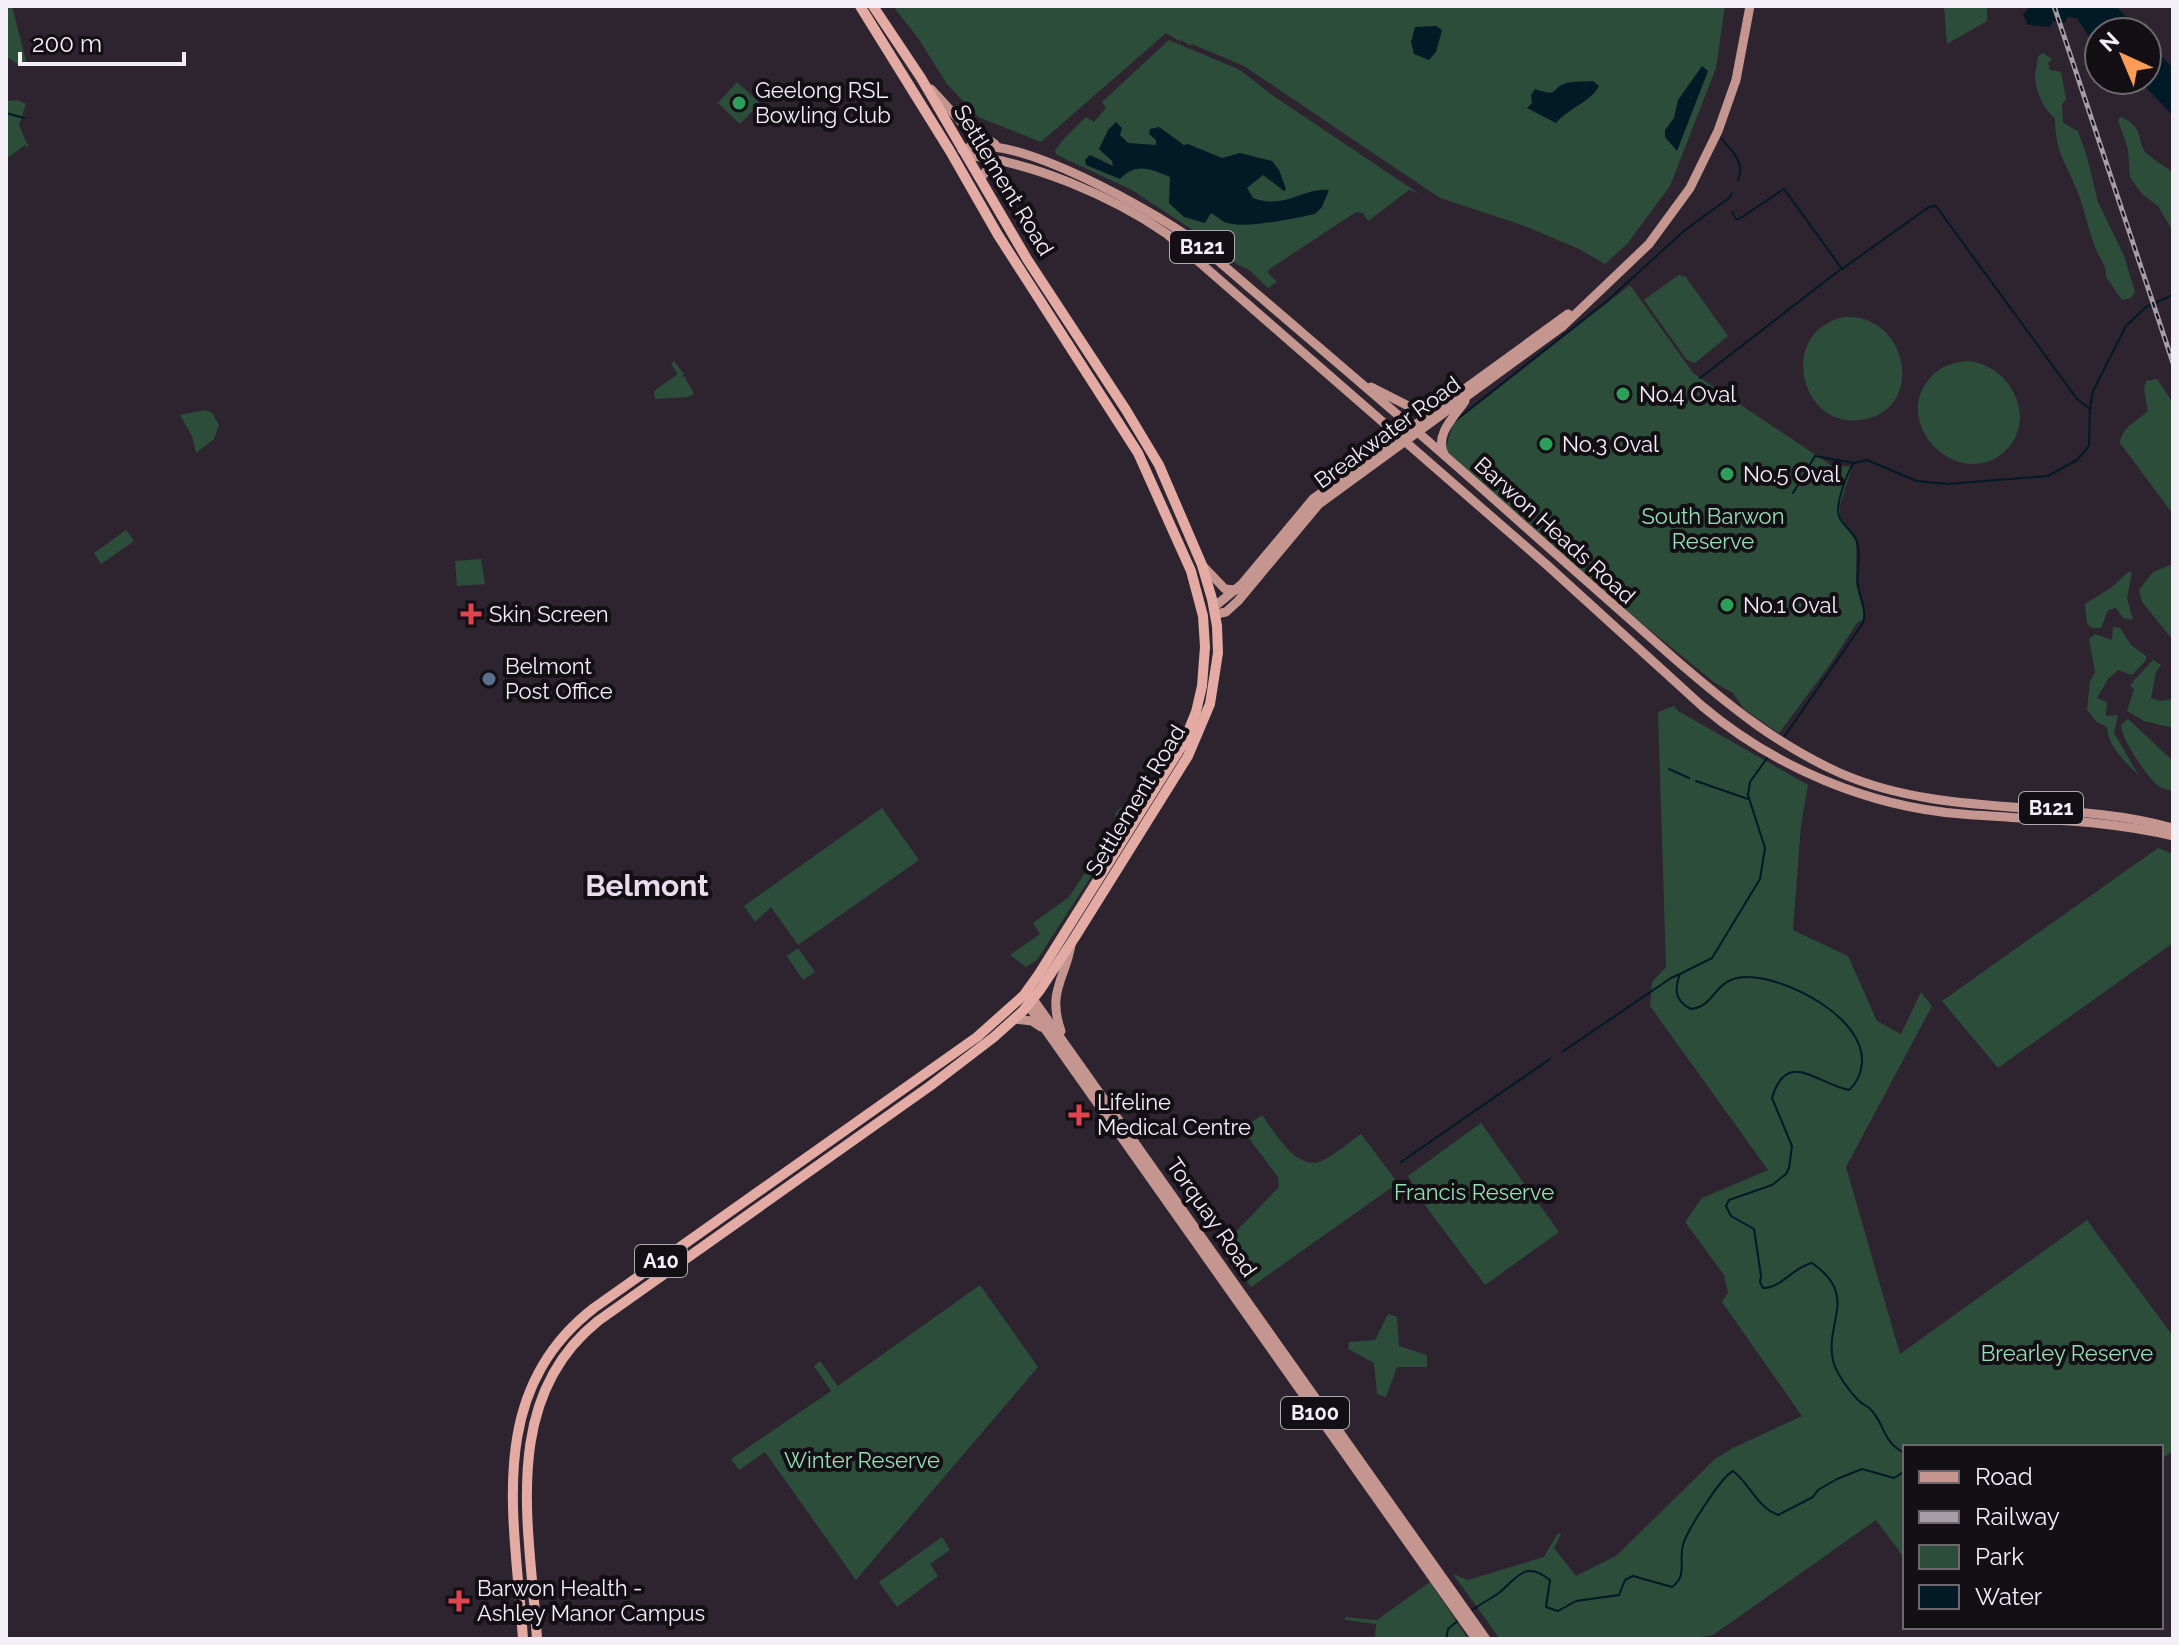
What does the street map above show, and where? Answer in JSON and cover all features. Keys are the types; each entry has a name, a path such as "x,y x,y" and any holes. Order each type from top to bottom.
{"highway":[{"name":"Settlement Road","path":"860,6 899,68 980,179 1022,262"},
{"name":"Settlement Road","path":"530,1389 559,1342 594,1308 1028,1000 1139,822 1160,801 1195,743 1210,704 1218,653 1215,611 1202,565 1159,465 1022,262 921,78 873,6"},
{"path":"899,68 911,64"},
{"name":"Settlement Road","path":"540,1400 577,1340 625,1301 930,1086 1014,1019 1072,942 1183,744 1196,712 1204,666 1203,616 1194,579 1122,414"},
{"path":"1203,616 1215,611"},
{"path":"769,1184 772,1198"},
{"path":"759,1191 772,1198"},
{"path":"559,1342 577,1340"},
{"path":"530,1389 540,1400"},
{"name":"A10","path":"523,1639 512,1461 530,1389"},
{"name":"A10","path":"537,1639 527,1463 532,1426 540,1400"},
{"path":"516,1530 530,1533"}],"main road":[{"name":"Breakwater Road","path":"1215,611 1226,612 1234,605 1311,501 1563,326 1626,268 1667,222 1690,188 1710,149 1734,88 1750,6"},
{"name":"B121","path":"921,78 966,126 1014,152"},
{"name":"Barwon Heads Road","path":"960,153 976,145 1014,152 1120,193 1171,224 1444,454 1691,674 1766,733 1795,750 1841,774 1927,798 2081,811 2173,828"},
{"name":"Barwon Heads Road","path":"960,153 1003,161 1047,176 1097,194 1149,221 1268,320 1716,717 1785,761 1865,795 1925,809 2075,821 2173,836"},
{"path":"1037,160 1047,176"},
{"path":"980,179 990,166 1003,161"},
{"name":"Breakwater Road","path":"1414,430 1426,415 1597,294"},
{"path":"1262,301 1268,320"},
{"name":"B121","path":"1354,377 1426,415"},
{"path":"1444,454 1440,446 1442,436 1472,392"},
{"name":"Breakwater Road","path":"1215,611 1273,552"},
{"path":"1202,565 1225,589 1237,589"},
{"path":"1680,686 1691,674"},
{"path":"1925,809 1927,798"},
{"path":"1071,1051 1058,1022 1055,1003 1072,942"},
{"name":"Torquay Road","path":"1028,1000 1044,1029 1453,1600"},
{"name":"Torquay Road","path":"1028,1000 1071,1051 1472,1627 1486,1639"},
{"path":"1014,1019 1032,1021 1044,1029"},
{"name":"Torquay Road","path":"1472,1627 1476,1639"}],"green space":[{"path":"6,6 12,6 26,61 17,64 6,56"},
{"path":"893,6 1725,6 1716,68 1670,186 1627,244 1605,264 1579,249 1522,225 1440,198 1244,66 1192,44 1190,46 1166,33 1041,142 978,117 947,84"},
{"path":"1944,6 1987,6 1987,21 1947,44"},
{"path":"1169,40 1240,70 1418,193 1409,190 1368,221 1363,213 1356,212 1268,270 1277,282 1268,288 1248,269 1132,190 1057,155 1055,151 1070,133 1086,117 1094,122 1106,108 1102,102"},
{"path":"2043,53 2052,59 2048,63 2050,70 2061,72 2066,99 2062,104 2063,123 2078,131 2098,202 2124,256 2135,292 2131,298 2122,300 2106,277 2077,191 2060,152 2055,118 2038,93 2035,74 2038,56"},
{"name":"Geelong RSL Bowling Club","path":"737,82 760,103 740,124 718,103"},
{"path":"17,100 26,104 19,125 29,148 25,145 6,159 6,101"},
{"path":"2121,117 2137,130 2146,153 2173,172 2173,231 2158,206 2142,194 2130,177 2128,149 2118,120"},
{"path":"1680,274 1685,276 1728,336 1695,363 1687,360 1644,300"},
{"name":"South Barwon Reserve","path":"1630,285 1693,373 1838,470 1844,466 1852,467 1840,505 1840,516 1856,542 1856,583 1865,618 1857,623 1779,733 1744,709 1733,693 1715,683 1634,617 1445,450 1453,424"},
{"path":"1845,317 1867,320 1884,331 1896,346 1902,364 1901,383 1895,400 1881,413 1860,420 1839,418 1822,409 1811,394 1804,376 1804,357 1810,340 1824,325"},
{"path":"674,361 684,374 681,378 684,376 694,394 655,399 654,391 678,374 671,364"},
{"path":"1968,361 1997,372 2008,383 2019,410 2019,425 2014,439 2004,452 1986,462 1967,464 1950,458 1935,447 1924,432 1918,414 1920,396 1930,378 1947,365"},
{"path":"2157,379 2173,403 2173,514 2120,443 2127,429 2148,411 2144,389 2146,381"},
{"path":"205,410 212,413 219,425 214,439 196,453 192,436 180,415"},
{"path":"126,530 134,541 101,564 94,553"},
{"path":"481,559 485,584 457,586 455,561"},
{"path":"2173,564 2173,640 2142,602 2139,590 2153,572"},
{"path":"2132,572 2127,598 2133,620 2123,618 2116,608 2108,610 2101,628 2087,624 2085,604 2112,587"},
{"path":"2113,627 2120,628 2131,645 2146,656 2146,660 2132,675 2118,670 2108,679 2097,698 2107,702 2106,716 2118,715 2114,733 2139,776 2114,748 2107,727 2097,722 2087,710 2090,681 2095,672 2089,639 2095,634 2112,640"},
{"path":"2153,660 2161,665 2156,672 2151,698 2161,701 2173,699 2173,728 2144,721 2127,711 2134,690 2130,685"},
{"name":"Brearley Reserve","path":"1674,706 1808,785 1801,825 1793,930 1848,956 1877,1021 1901,1034 1921,992 1932,1006 1846,1167 1900,1354 2087,1220 2173,1336 2173,1451 2163,1458 2163,1445 1903,1445 1903,1556 1876,1520 1713,1635 1690,1639 1500,1639 1453,1574 1468,1580 1544,1557 1558,1533 1561,1534 1554,1548 1576,1576 1616,1556 1715,1459 1802,1416 1722,1302 1728,1293 1724,1275 1685,1222 1702,1198 1768,1170 1650,1006 1652,982 1666,967 1658,712"},
{"path":"2128,719 2173,761 2173,791 2155,783 2136,758 2122,731 2121,725"},
{"path":"1123,805 1126,818 1119,833 1037,960 1026,967 1010,955 1040,934 1033,923 1069,897 1119,821 1115,814"},
{"path":"882,808 919,860 798,945 771,907 755,922 744,906"},
{"path":"2158,848 2173,854 2173,943 1998,1068 1942,1001"},
{"path":"798,948 815,972 803,980 787,956"},
{"path":"1262,1115 1288,1149 1305,1161 1314,1163 1334,1154 1361,1134 1398,1183 1251,1287 1221,1247 1279,1187 1278,1177 1242,1129"},
{"name":"Francis Reserve","path":"1481,1123 1559,1232 1485,1285 1427,1208 1408,1176"},
{"name":"Winter Reserve","path":"980,1285 1038,1367 856,1580 765,1452 739,1470 731,1459 831,1391 814,1366 820,1361 838,1386"},
{"path":"1388,1314 1397,1317 1399,1346 1427,1355 1427,1367 1397,1367 1386,1397 1377,1394 1374,1363 1348,1349 1349,1342 1375,1340"},
{"path":"942,1537 950,1550 930,1564 938,1576 897,1607 879,1582"},
{"path":"1430,1582 1468,1639 1375,1639 1376,1624 1345,1620 1345,1617 1377,1620"}],"water":[{"path":"2031,6 2116,6 2125,16 2083,16 2083,27 2077,18 2067,17 2065,23 2053,21 2050,27 2028,25 2023,14"},
{"path":"1436,26 1442,30 1436,52 1429,60 1414,54 1411,42 1415,27"},
{"path":"2163,57 2173,68 2173,116 2154,96 2163,96"},
{"path":"1702,66 1708,71 1677,151 1665,137 1665,130 1674,118 1678,100"},
{"path":"1593,81 1599,86 1596,91 1556,123 1527,108 1532,103 1531,95 1535,89 1552,92 1566,83"},
{"path":"1116,122 1122,128 1120,135 1128,143 1156,145 1156,140 1149,134 1150,129 1159,127 1184,145 1222,158 1240,153 1272,161 1286,189 1284,191 1263,175 1247,188 1253,198 1275,202 1329,190 1322,207 1315,214 1284,220 1236,224 1211,213 1205,223 1184,217 1169,203 1170,177 1138,169 1120,179 1086,165 1085,160 1090,155 1113,166 1112,161 1099,149 1108,130"}],"waterway":[{"path":"6,113 24,118"},
{"path":"1721,138 1739,162 1738,180"},
{"path":"1732,212 1739,219 1784,189 1842,269 1929,207 1936,206 2077,399 2090,409"},
{"path":"1457,419 1607,301 1685,230 1732,193"},
{"path":"1700,378 1841,269"},
{"path":"1784,737 1863,623 1858,547 1838,511 1842,489 1854,463 1867,460 1917,481 1948,484 2048,476 2077,460 2089,446 2093,391 2126,326 2146,307 2173,295"},
{"path":"1793,493 1815,456 1854,463"},
{"path":"1767,758 1750,782 1748,795 1765,848 1760,879 1712,958 1680,974 1677,994 1691,1009 1706,1003 1721,986 1736,978 1763,979 1782,984 1820,1003 1837,1016 1851,1030 1860,1046 1861,1070 1849,1090 1795,1072 1778,1083 1772,1098 1792,1146 1789,1168 1772,1185 1729,1200 1726,1206 1731,1216 1754,1229 1763,1288 1776,1285 1812,1263 1827,1275 1837,1299 1832,1336 1834,1364 1851,1392 1877,1417 1893,1444 1903,1452"},
{"path":"1669,769 1689,778"},
{"path":"1696,781 1748,799"},
{"path":"1562,1052 1680,974"},
{"path":"1401,1162 1550,1059"},
{"path":"1471,1611 1528,1571 1550,1580 1546,1607 1558,1611 1576,1601 1619,1595 1625,1580 1633,1576 1672,1587 1680,1577 1682,1549 1687,1535 1714,1492 1733,1471 1764,1507 1778,1515 1813,1497 1818,1490 1837,1479 1862,1469 1894,1478 1903,1472"},
{"path":"1446,1639 1448,1629 1460,1619"}],"railway":[{"path":"2054,6 2173,363"}],"place":[{"name":"Geelong RSL Bowling Club","path":"739,103"},
{"name":"No.4 Oval","path":"1623,394"},
{"name":"No.3 Oval","path":"1546,444"},
{"name":"No.5 Oval","path":"1727,474"},
{"name":"No.1 Oval","path":"1727,605"},
{"name":"Skin Screen","path":"471,614"},
{"name":"Belmont Post Office","path":"489,679"},
{"name":"Lifeline Medical Centre","path":"1079,1115"},
{"name":"Barwon Health - Ashley Manor Campus","path":"459,1601"}],"district":[{"name":"Belmont","path":"647,886"}]}
